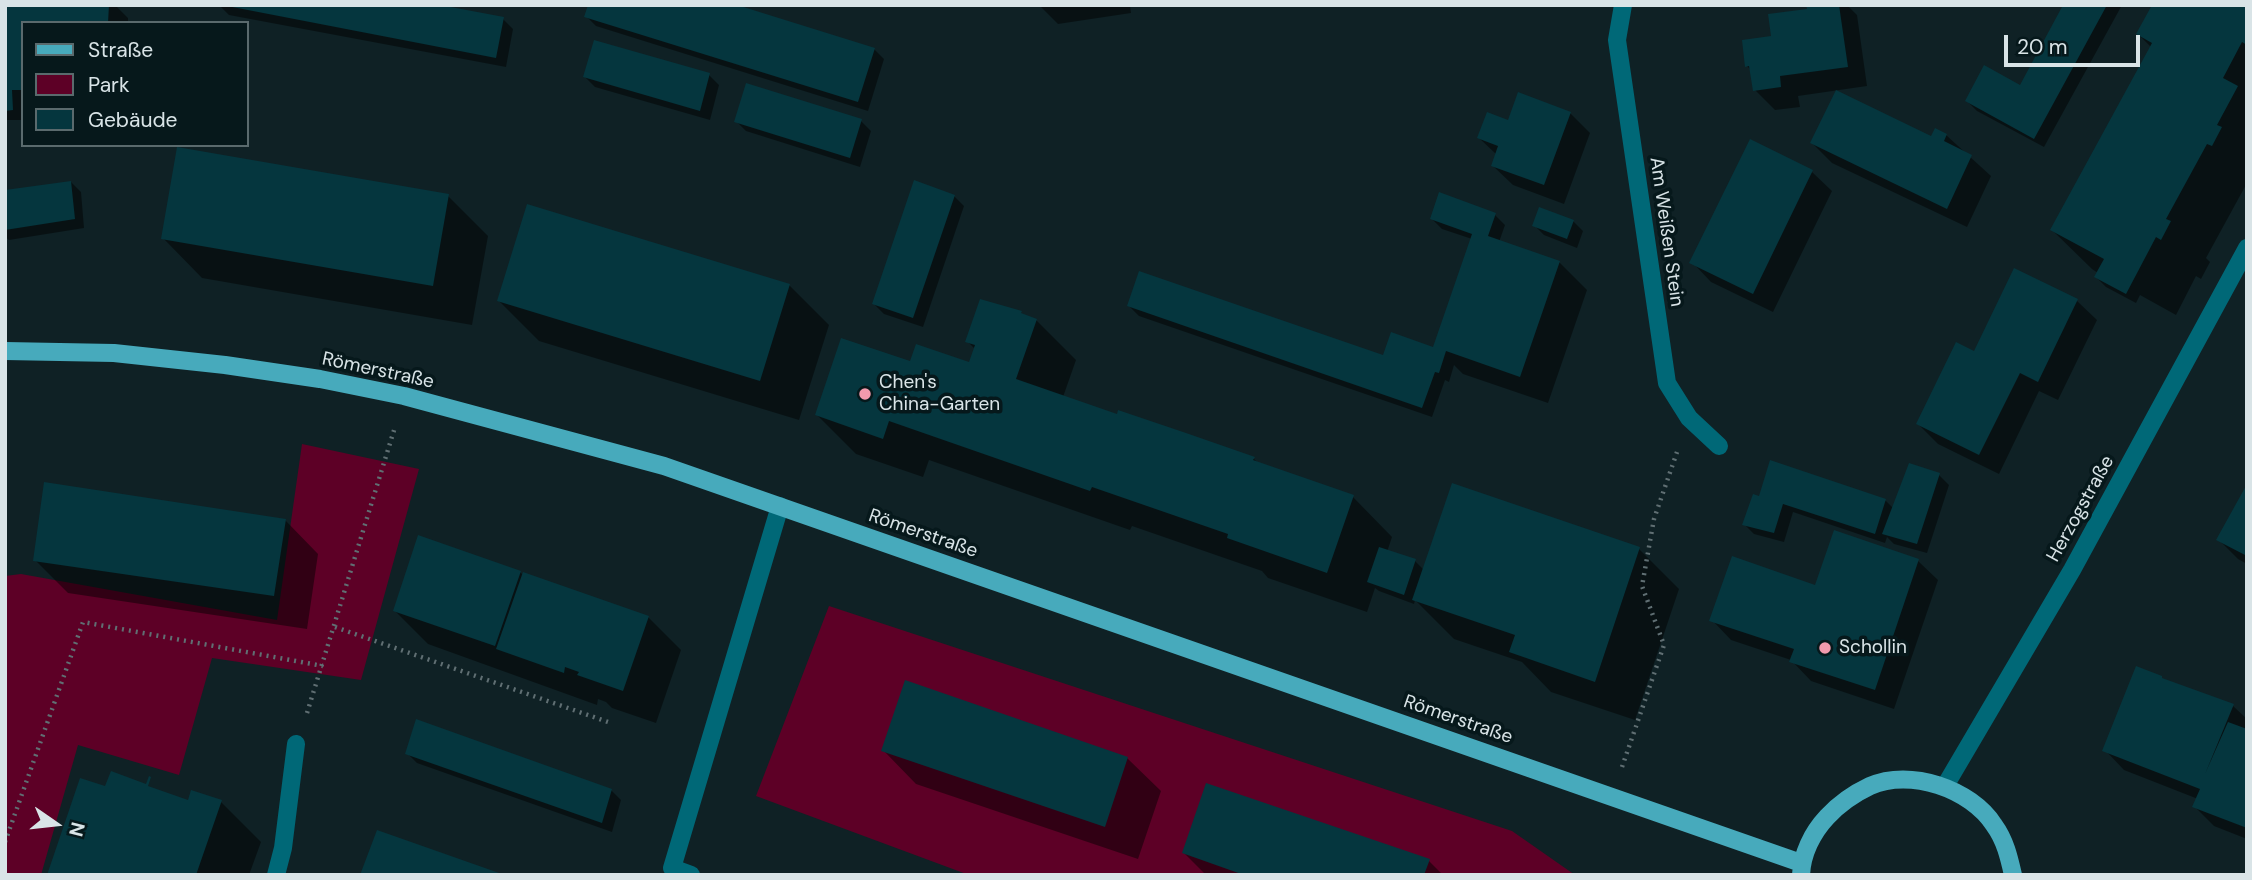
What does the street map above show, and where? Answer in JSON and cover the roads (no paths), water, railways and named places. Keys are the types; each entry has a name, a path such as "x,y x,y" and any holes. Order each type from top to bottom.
{"main road":[{"name":"Römerstraße","path":"5,351 114,353 320,379 404,396 664,466 1612,796 1801,869"},
{"path":"1801,869 1816,829 1841,802 1872,785 1909,779 1944,786 1972,801 1994,823 2008,851 2013,875"}],"street":[{"name":"Am Weißen Stein","path":"1623,5 1617,40 1667,383 1689,418 1719,446"},
{"name":"Herzogstraße","path":"1944,786 2072,570 2247,248"},
{"path":"691,875 672,868 780,506"},
{"path":"276,875 283,848 296,744"}],"place":[{"name":"Chen's China-Garten","path":"865,394"},
{"name":"Schollin","path":"1825,648"}]}
